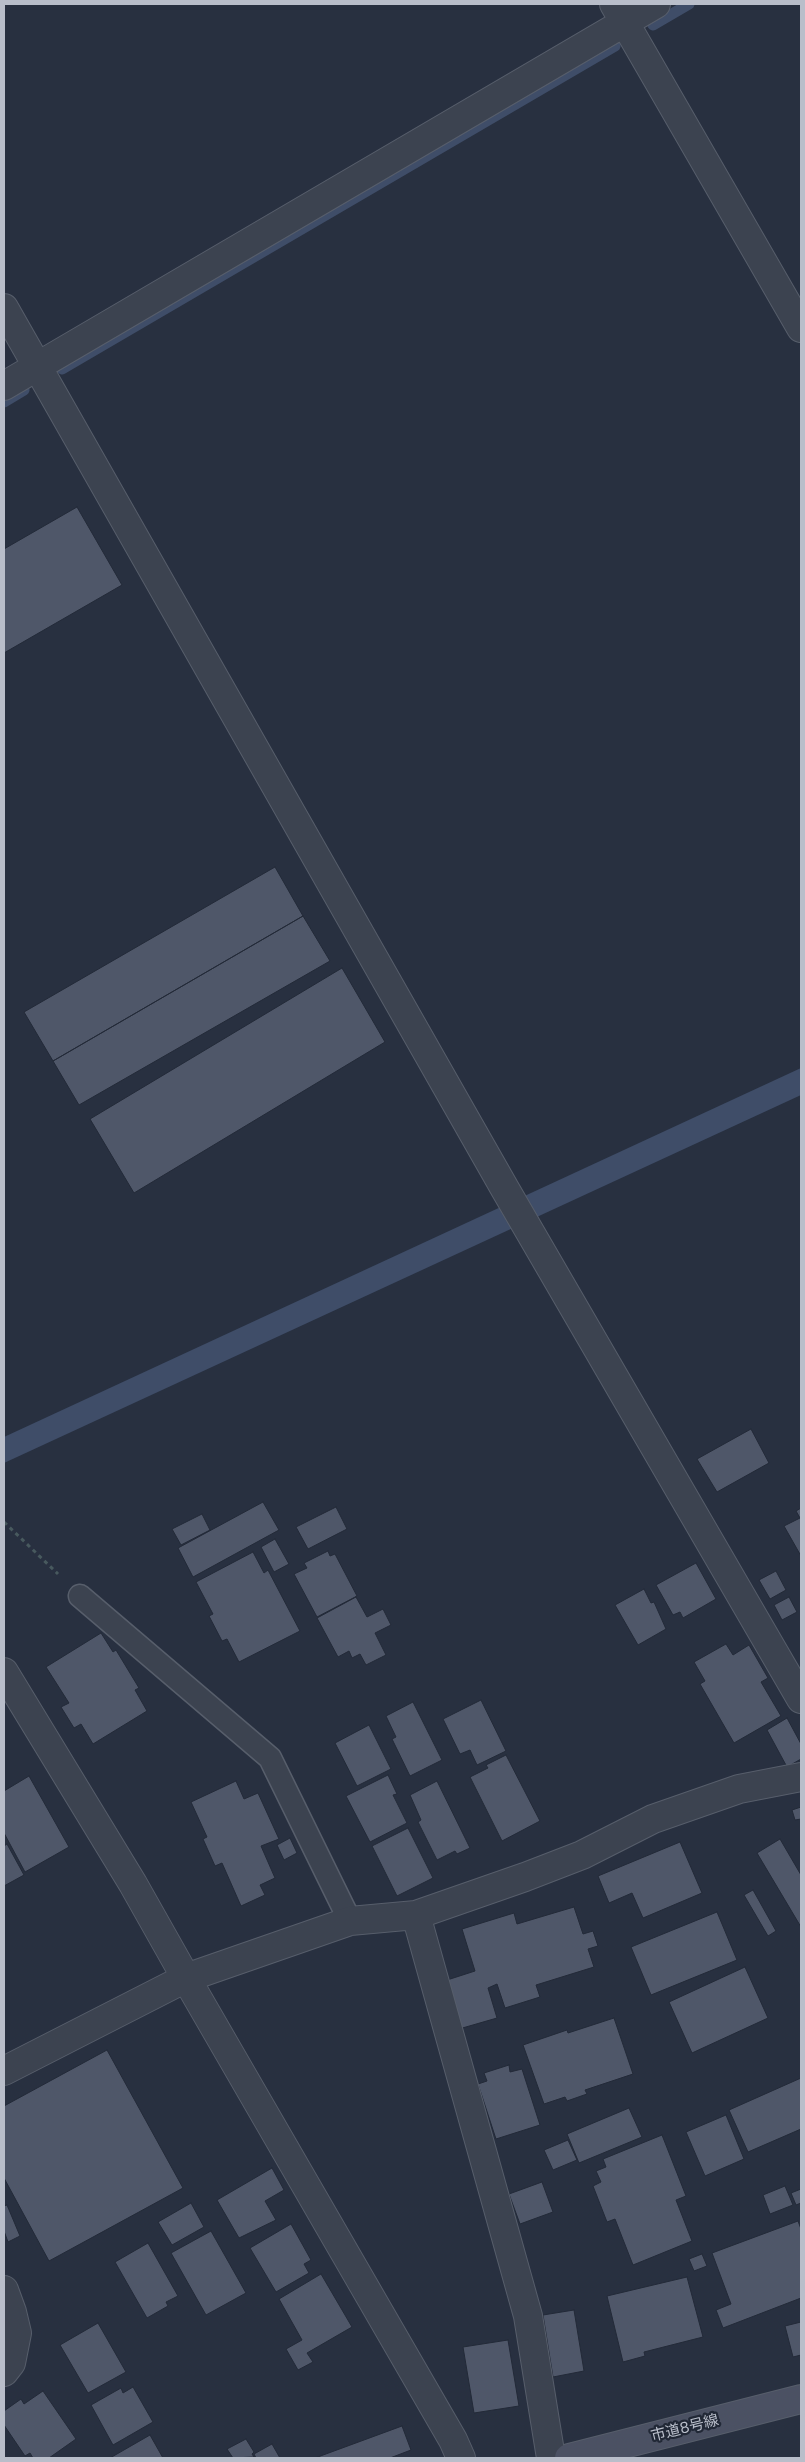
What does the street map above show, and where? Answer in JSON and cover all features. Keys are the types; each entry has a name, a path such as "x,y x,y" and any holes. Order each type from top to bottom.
{"street":[{"path":"4,386 620,13 656,4"},
{"path":"620,13 801,328"},
{"path":"4,308 505,1189 801,1699"},
{"path":"4,1672 133,1884 448,2431 461,2458"},
{"path":"4,2071 186,1978 350,1921 416,1915 582,1855 661,1816 739,1789 801,1777"},
{"path":"416,1915 528,2316 551,2458"},
{"path":"4,2290 17,2333 11,2363 4,2372"},
{"name":"市道8号線","path":"569,2458 801,2399"}],"lane":[{"path":"80,1596 270,1758 350,1921"}],"path":[{"path":"4,1522 80,1596"}],"water":[{"path":"801,1068 801,1095 4,1463 4,1437"}],"building":[{"path":"77,507 122,585 4,653 4,549"},
{"path":"275,867 303,916 53,1061 24,1012"},
{"path":"303,916 330,961 79,1105 53,1061"},
{"path":"342,968 385,1042 134,1193 90,1119"},
{"path":"751,1429 769,1463 717,1492 697,1459"},
{"path":"263,1502 279,1530 193,1577 178,1548"},
{"path":"336,1507 347,1529 308,1549 296,1527"},
{"path":"801,1508 801,1556 784,1526 800,1518 796,1511"},
{"path":"202,1514 210,1530 181,1545 172,1529"},
{"path":"275,1539 289,1564 274,1572 261,1547"},
{"path":"328,1551 330,1556 335,1554 357,1596 317,1617 294,1574 307,1568 304,1563"},
{"path":"253,1552 264,1573 268,1570 300,1631 239,1662 227,1639 222,1641 209,1616 213,1614 196,1582"},
{"path":"696,1563 716,1599 683,1618 680,1612 673,1615 656,1585"},
{"path":"776,1571 786,1590 770,1599 759,1580"},
{"path":"644,1589 651,1603 654,1602 666,1629 638,1645 615,1605"},
{"path":"356,1597 367,1617 383,1609 391,1625 375,1633 386,1655 366,1665 360,1654 352,1658 349,1651 338,1657 317,1618"},
{"path":"789,1597 797,1612 782,1620 774,1605"},
{"path":"101,1633 113,1652 116,1650 139,1688 135,1690 147,1711 93,1744 81,1724 74,1728 61,1707 69,1703 46,1667"},
{"path":"726,1644 733,1655 749,1645 768,1678 761,1682 781,1716 734,1743 700,1684 705,1681 694,1662"},
{"path":"481,1700 506,1751 477,1765 470,1750 460,1754 443,1719"},
{"path":"413,1702 442,1760 410,1776 392,1739 396,1737 386,1716"},
{"path":"787,1718 801,1744 801,1759 787,1767 767,1730"},
{"path":"369,1725 391,1769 357,1786 335,1743"},
{"path":"506,1755 540,1821 502,1841 470,1777 488,1768 486,1765"},
{"path":"388,1775 397,1794 393,1795 407,1823 370,1842 346,1796"},
{"path":"29,1776 69,1847 25,1872 4,1833 4,1791"},
{"path":"236,1781 244,1799 258,1793 279,1839 261,1846 275,1878 260,1885 265,1895 241,1906 222,1863 215,1866 203,1839 207,1837 191,1802"},
{"path":"437,1781 470,1848 457,1854 455,1851 437,1860 418,1822 421,1820 410,1795"},
{"path":"801,1807 801,1819 795,1820 792,1810"},
{"path":"408,1828 433,1878 397,1896 372,1846"},
{"path":"290,1838 297,1853 284,1860 277,1845"},
{"path":"780,1839 801,1875 801,1927 757,1853"},
{"path":"680,1842 702,1893 643,1918 632,1893 609,1903 598,1876"},
{"path":"7,1844 24,1875 4,1886 4,1846"},
{"path":"753,1890 776,1931 768,1936 744,1895"},
{"path":"574,1907 583,1934 593,1931 598,1946 588,1949 594,1967 536,1985 540,1997 505,2008 497,1984 488,1988 497,2018 459,2029 444,1981 475,1971 462,1929 514,1913 517,1924"},
{"path":"717,1912 737,1960 651,1995 631,1947"},
{"path":"745,1967 768,2018 692,2053 669,2002"},
{"path":"614,2018 633,2074 585,2090 587,2094 567,2101 565,2097 544,2104 523,2045 567,2030 568,2033"},
{"path":"107,2050 183,2188 49,2261 4,2178 4,2106"},
{"path":"509,2065 510,2072 522,2069 540,2125 496,2139 478,2084 487,2081 484,2073"},
{"path":"801,2078 801,2129 748,2152 729,2110"},
{"path":"629,2108 642,2137 579,2163 567,2134"},
{"path":"726,2115 744,2159 705,2176 686,2132"},
{"path":"662,2135 686,2196 676,2200 692,2241 633,2265 615,2219 607,2222 593,2186 601,2182 596,2171 606,2167 603,2159"},
{"path":"568,2140 577,2160 553,2170 544,2150"},
{"path":"272,2168 284,2190 265,2201 276,2220 239,2238 217,2200"},
{"path":"542,2182 553,2212 520,2224 509,2194"},
{"path":"785,2186 793,2205 770,2214 763,2195"},
{"path":"801,2189 801,2203 796,2205 791,2193"},
{"path":"191,2203 204,2227 172,2245 158,2222"},
{"path":"7,2205 20,2236 8,2242 4,2231 4,2206"},
{"path":"798,2221 801,2229 801,2298 723,2328 716,2310 731,2304 712,2253"},
{"path":"291,2224 311,2260 304,2264 309,2273 276,2292 250,2248"},
{"path":"211,2231 246,2293 206,2315 171,2253"},
{"path":"148,2243 178,2296 166,2302 168,2306 147,2318 115,2262"},
{"path":"702,2254 707,2266 694,2271 689,2259"},
{"path":"321,2274 352,2327 307,2353 313,2362 298,2370 286,2349 302,2340 279,2299"},
{"path":"687,2277 703,2337 644,2352 645,2356 623,2362 607,2296"},
{"path":"574,2310 584,2371 553,2377 543,2315"},
{"path":"801,2322 801,2355 793,2357 785,2326"},
{"path":"98,2323 126,2372 88,2393 60,2345"},
{"path":"508,2340 519,2406 474,2413 463,2347"},
{"path":"133,2387 153,2422 113,2445 91,2405 121,2388 123,2393"},
{"path":"43,2391 76,2439 49,2458 33,2458 30,2453 25,2456 4,2425 4,2411 21,2399 24,2404"},
{"path":"402,2426 411,2450 390,2458 315,2458"},
{"path":"150,2435 163,2458 110,2458"},
{"path":"246,2439 254,2452 252,2454 254,2457 233,2458 227,2449"},
{"path":"272,2444 280,2458 256,2458 254,2454"}],"waterway":[{"path":"653,25 689,4"},
{"path":"62,369 615,46"},
{"path":"4,402 24,390"}]}
